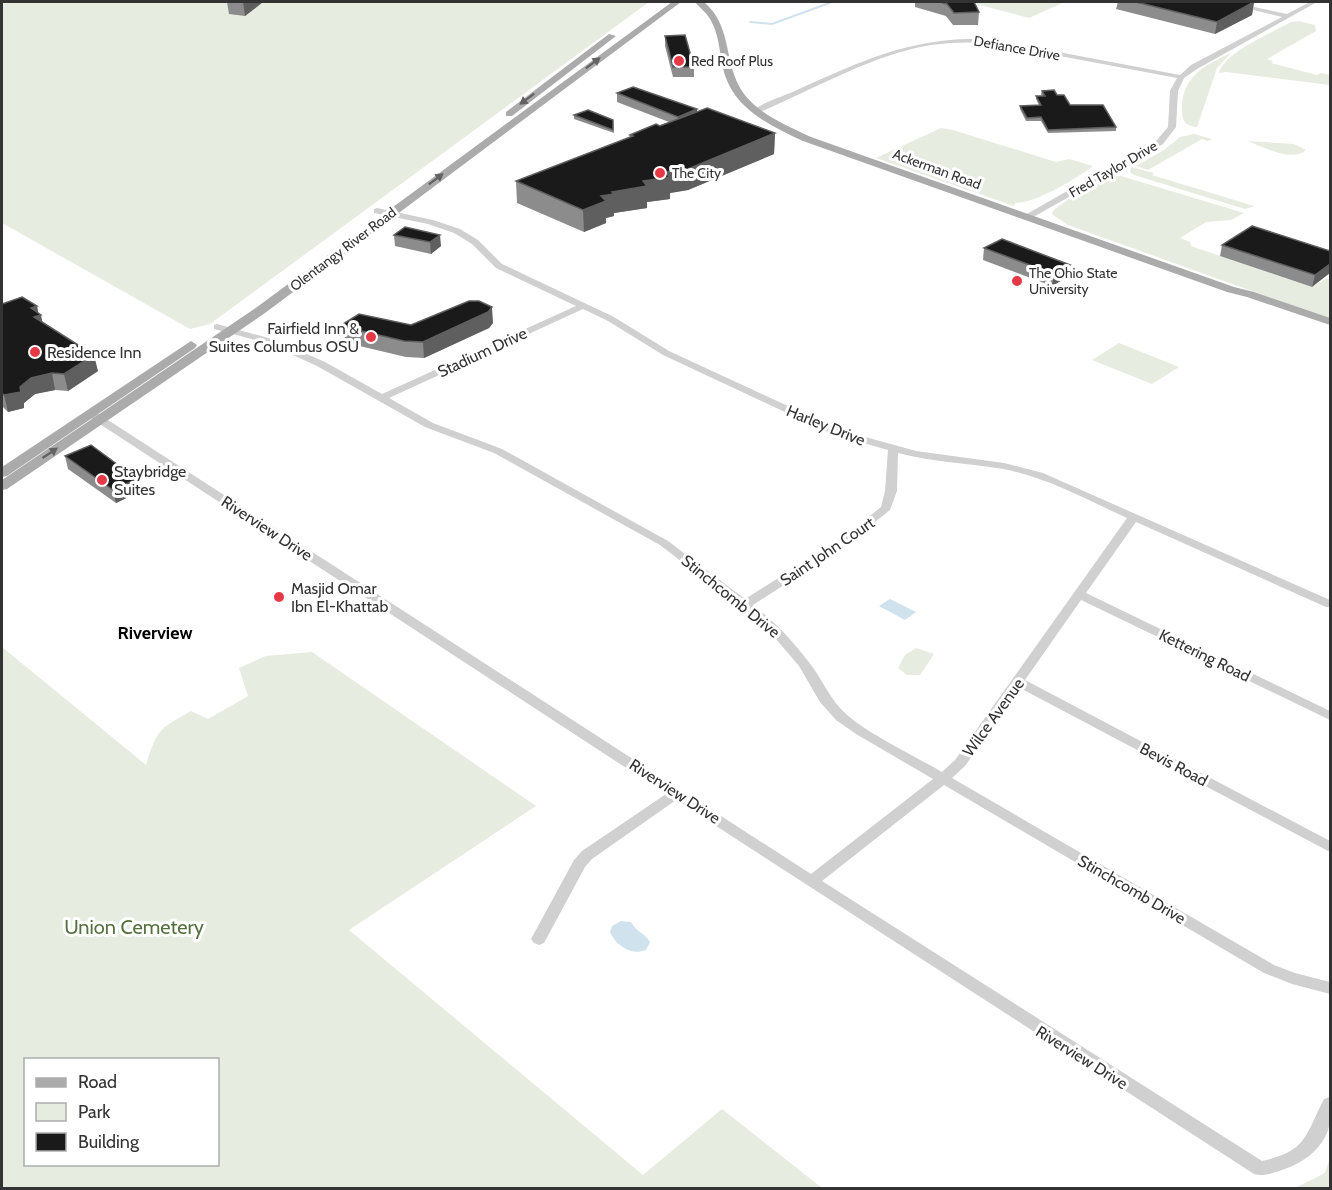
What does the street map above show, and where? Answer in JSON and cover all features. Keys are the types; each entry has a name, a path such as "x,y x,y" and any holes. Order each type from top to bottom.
{"main road":[{"name":"Olentangy River Road","path":"2,473 95,416 224,329 677,2"},
{"name":"Ackerman Road","path":"699,2 710,10 717,21 735,85 757,110 782,128 807,139 1231,290 1330,322"},
{"path":"630,24 659,3"},
{"path":"655,18 673,10 688,9 717,21"},
{"path":"481,134 620,30"},
{"name":"Olentangy River Road","path":"383,213 454,153"},
{"name":"Ackerman Road","path":"1231,290 1244,299 1330,332"},
{"name":"Olentangy River Road","path":"2,486 95,416"}],"street":[{"path":"1223,2 1289,15"},
{"path":"1181,77 1208,59 1314,2"},
{"name":"Defiance Drive","path":"757,110 890,54 919,46 957,40 990,41 1181,77"},
{"name":"Fred Taylor Drive","path":"1028,217 1160,142 1172,127 1174,91 1181,77"},
{"name":"Harley Drive","path":"383,213 430,222 457,231 475,242 499,267 621,325 666,353 851,438 893,449 1024,470 1054,480 1330,604"},
{"name":"Stadium Drive","path":"382,398 583,306"},
{"name":"Stinchcomb Drive","path":"224,329 291,350 429,425 498,451 664,543 768,622 804,664 825,699 841,717 1269,969 1330,988"},
{"name":"Riverview Drive","path":"95,416 813,880 964,982 1260,1169 1280,1165 1302,1155 1316,1139 1330,1104"},
{"name":"Saint John Court","path":"746,604 846,540 886,508 891,491 893,449"},
{"name":"Wilce Avenue","path":"813,880 943,779 960,763 1134,516"},
{"name":"Kettering Road","path":"1079,594 1330,716"},
{"name":"Bevis Road","path":"1018,682 1330,847"},
{"path":"539,939 579,864 587,855 677,793"}],"green space":[{"path":"2,2 649,2 210,324 190,329 2,223"},
{"path":"969,2 1061,2 1062,3 1029,18"},
{"path":"1299,21 1315,25 1316,31 1267,59 1273,61 1271,63 1317,75 1321,73 1330,75 1330,85 1219,73 1223,65 1239,51 1291,22"},
{"path":"1231,53 1217,68 1197,127 1188,125 1183,119 1182,101 1189,83 1202,69"},
{"path":"941,128 1056,162 1069,159 1093,166 1056,189 1034,199 1015,203 1014,206 876,158"},
{"path":"1194,134 1212,139 1208,141 1202,139 1148,170 1136,166 1164,150 1180,137"},
{"path":"1247,141 1294,144 1306,150 1300,154 1285,154"},
{"path":"1131,167 1254,206 1245,209 1134,175 1130,172"},
{"path":"1121,176 1244,213 1231,220 1206,222 1180,238 1190,242 1191,246 1312,287 1327,278 1330,280 1330,319 1068,225 1053,215 1052,212 1075,195 1105,180"},
{"path":"1119,343 1179,367 1152,384 1092,360"},
{"name":"Union Cemetery","path":"2,647 146,765 157,737 172,722 191,711 208,719 248,696 239,668 266,656 312,652 536,806 349,930 643,1175 722,1109 822,1188 2,1188"},
{"path":"916,648 934,654 920,675 907,675 898,668 905,655"},
{"path":"1330,1158 1330,1188 1295,1188 1325,1173"}],"water":[{"path":"890,599 916,612 905,620 879,606"},
{"path":"621,921 631,922 648,939 650,942 646,950 630,951 616,942 610,932 612,926"}],"building":[{"path":"940,2 974,2 979,12 954,13 947,4"},
{"path":"1136,2 1254,2 1217,22"},
{"path":"685,35 694,67 673,67 665,36"},
{"path":"633,87 697,109 678,117 617,93"},
{"path":"1054,90 1057,95 1064,95 1070,105 1103,105 1116,127 1048,130 1041,117 1027,118 1020,106 1041,105 1036,96 1045,96 1042,91"},
{"path":"707,108 775,133 688,169 665,172 670,177 643,181 647,186 601,196 606,201 583,210 516,181 633,136 630,135 656,124 660,126"},
{"path":"588,110 613,120 613,130 574,115"},
{"path":"1252,226 1330,251 1330,264 1315,275 1222,245"},
{"path":"405,227 440,235 430,242 394,235"},
{"path":"1002,239 1070,265 1054,274 984,248"},
{"name":"Residence Inn","path":"22,297 37,306 31,308 41,315 34,317 94,355 64,374 52,373 31,378 20,387 21,392 4,395 2,393 2,304"},
{"path":"469,301 479,301 492,307 488,312 423,342 404,341 349,328 343,324 359,314 411,325"},
{"path":"91,445 137,479 113,490 65,456"}],"waterway":[{"path":"750,22 772,24 832,2"}],"place":[{"name":"Red Roof Plus","path":"679,61"},
{"name":"The City","path":"660,173"},
{"name":"The Ohio State University","path":"1017,281"},
{"name":"Fairfield Inn & Suites Columbus OSU","path":"371,337"},
{"name":"Residence Inn","path":"35,352"},
{"name":"Staybridge Suites","path":"102,480"},
{"name":"Masjid Omar Ibn El-Khattab","path":"279,597"}],"district":[{"name":"Riverview","path":"155,633"}]}
